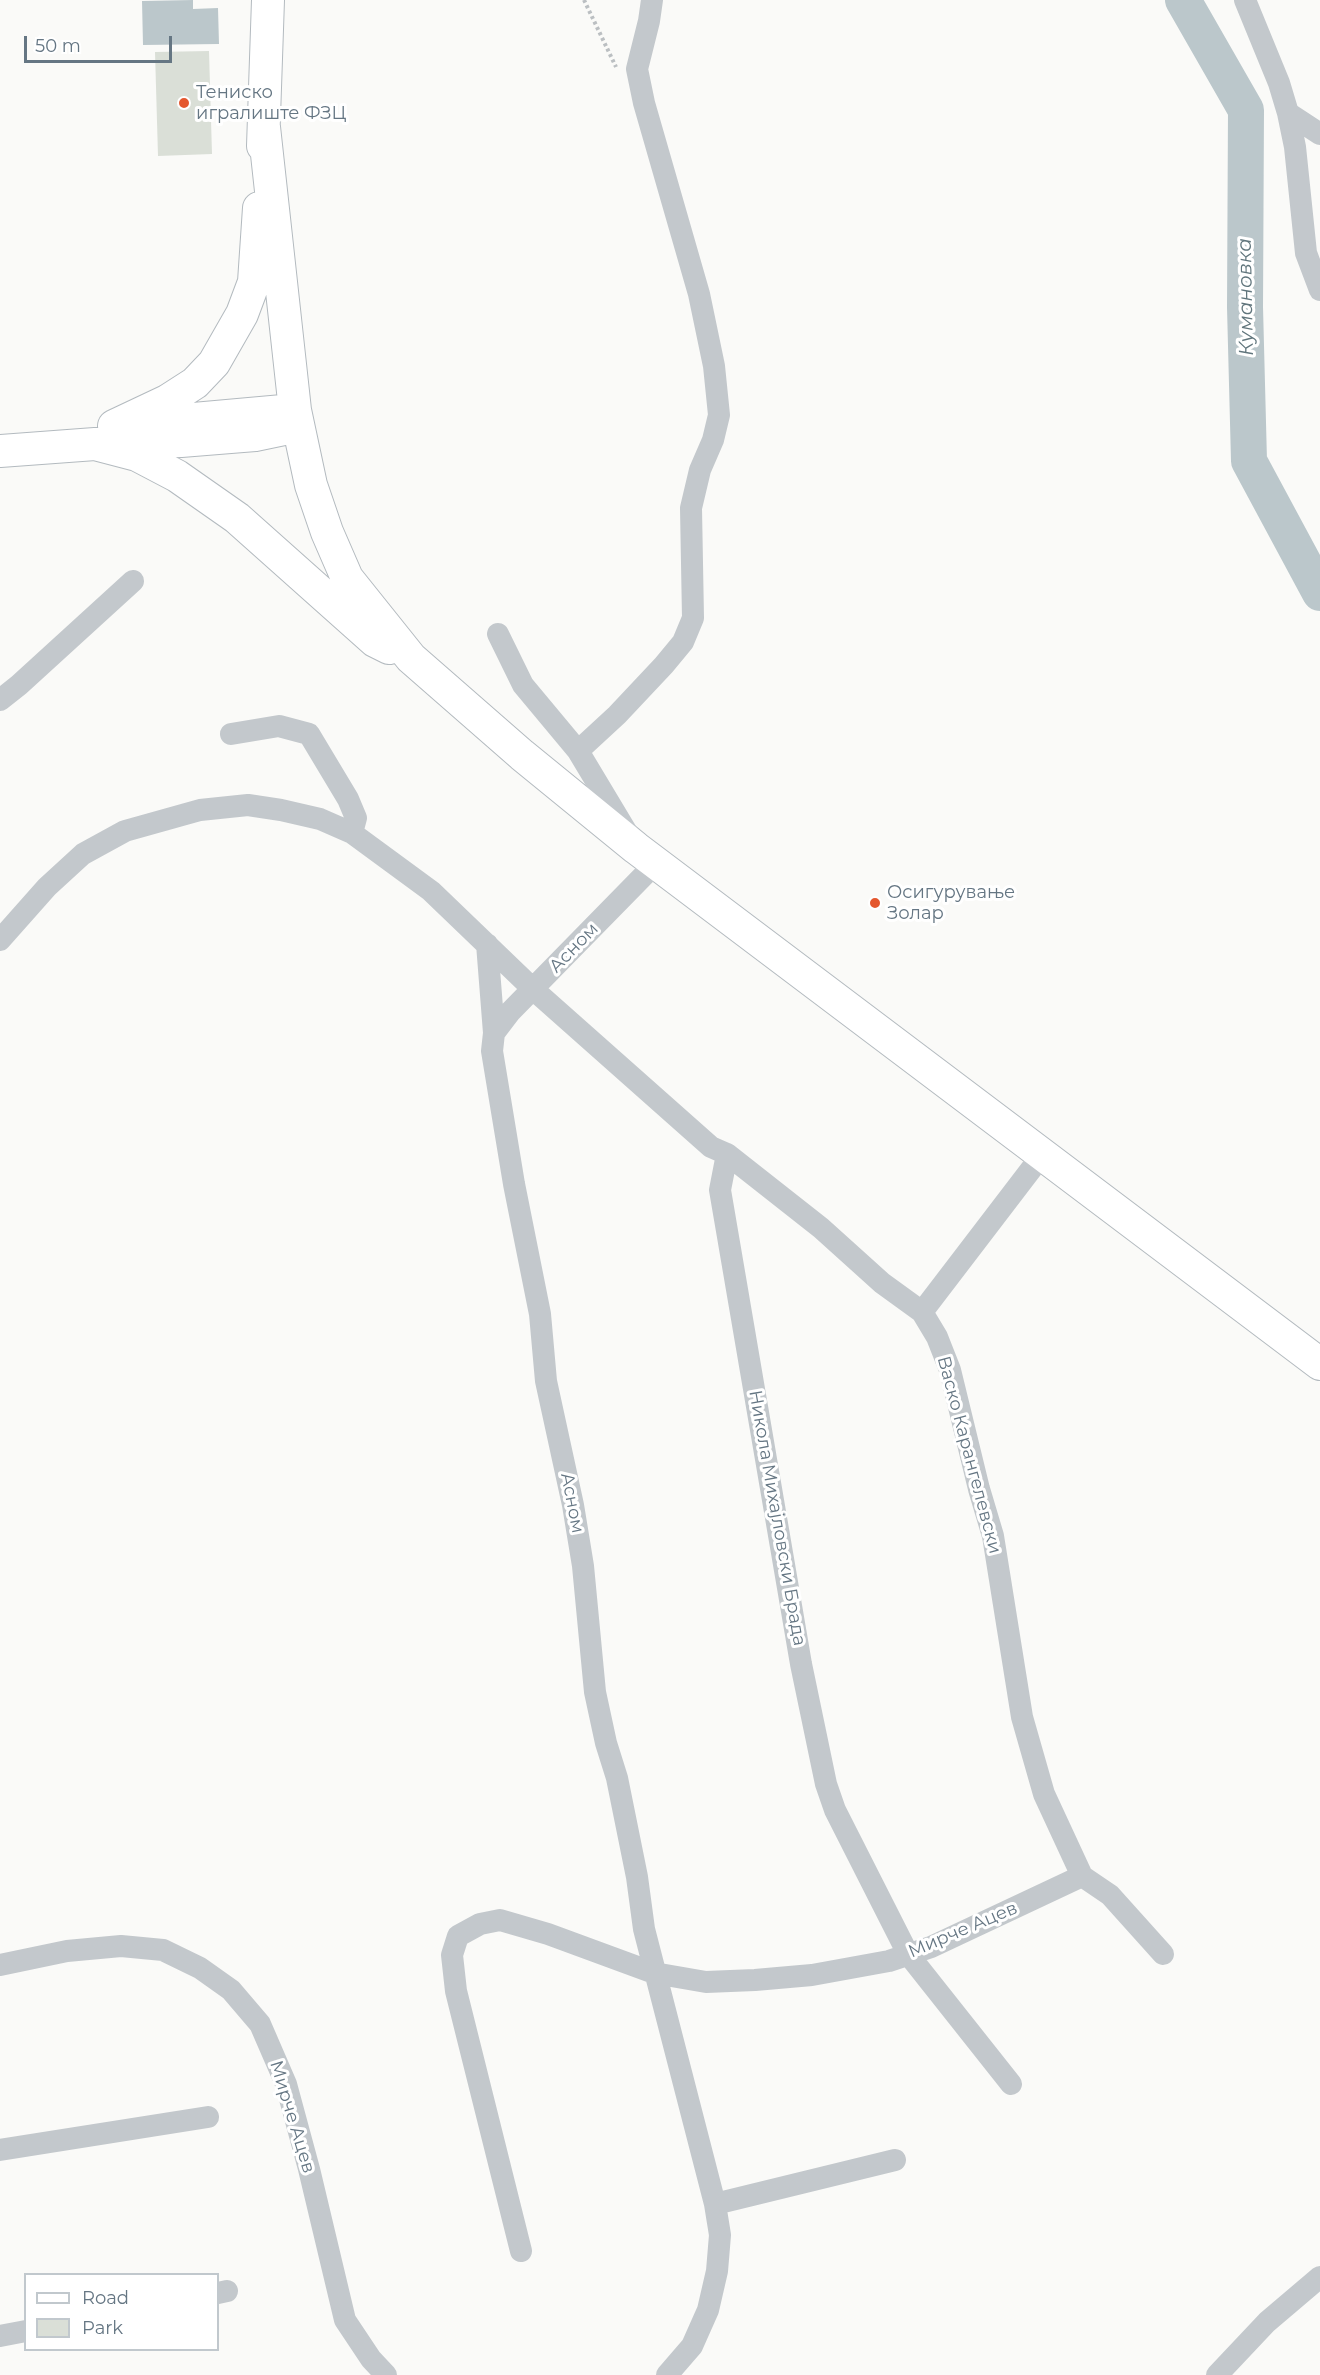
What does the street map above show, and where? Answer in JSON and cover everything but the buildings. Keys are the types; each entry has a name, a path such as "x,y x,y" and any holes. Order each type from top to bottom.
{"main road":[{"path":"105,435 195,383 214,363 242,314 254,282 264,127 268,7"},
{"path":"264,127 297,418 314,494 347,578 411,658 522,755 646,855 1320,1364"},
{"path":"0,450 105,435 297,418"},
{"path":"0,430 68,424 105,435 177,476 237,518 375,641 411,658"}],"street":[{"path":"578,751 625,706 683,642 693,618 691,508 700,470 713,440 719,415 714,366 699,294 644,103 637,69 652,0"},
{"path":"1245,0 1279,83 1288,113 1295,147 1306,253 1320,290"},
{"path":"1288,113 1320,134"},
{"path":"0,700 134,581"},
{"path":"498,634 523,686 578,751 646,855"},
{"path":"231,734 279,726 309,734 348,799 356,818 352,833"},
{"path":"0,940 47,887 83,854 124,831 200,810 248,805 320,819 352,833 431,891 534,990 711,1147 728,1154"},
{"name":"Асном","path":"494,1033 510,1012 534,990 646,855"},
{"name":"Асном","path":"487,944 494,1033 492,1051 514,1184 540,1314 544,1373 573,1505 583,1566 595,1692 606,1743 617,1778 654,1973"},
{"name":"Васко Карангелевски","path":"728,1154 820,1228 882,1283 922,1312 937,1337 950,1370 993,1536 1022,1717 1044,1794 1082,1875"},
{"name":"Никола Михајловски Брада","path":"728,1154 720,1190 801,1664 826,1784 835,1810 908,1954 1011,2084"},
{"path":"922,1312 1042,1155"},
{"path":"1082,1875 1110,1895 1163,1954"},
{"name":"Мирче Ацев","path":"521,2251 456,1991 452,1955 458,1936 480,1924 500,1920 548,1934 654,1973 706,1982 812,1975 889,1961 931,1947 1082,1875"},
{"name":"Мирче Ацев","path":"0,1965 67,1951 121,1946 163,1950 200,1968 231,1990 260,2024 286,2084 345,2320 371,2358 386,2375"},
{"path":"654,1973 715,2204 720,2235 717,2271 708,2310 692,2346 667,2375"},
{"path":"0,2150 208,2117"},
{"path":"715,2204 895,2160"},
{"path":"1217,2375 1267,2322 1320,2277"},
{"path":"0,2336 24,2331"}],"path":[{"path":"584,0 621,77"}],"green space":[{"name":"Тениско игралиште ФЗЦ","path":"209,51 212,154 158,156 155,52"}],"shaded area":[{"path":"193,0 193,9 218,8 219,44 143,45 142,1"}],"waterway":[{"name":"Кумановка","path":"1183,0 1246,110 1245,307 1249,461 1320,593"}],"place":[{"name":"Тениско игралиште ФЗЦ","path":"184,103"},
{"name":"Осигурување Золар","path":"875,903"}]}
